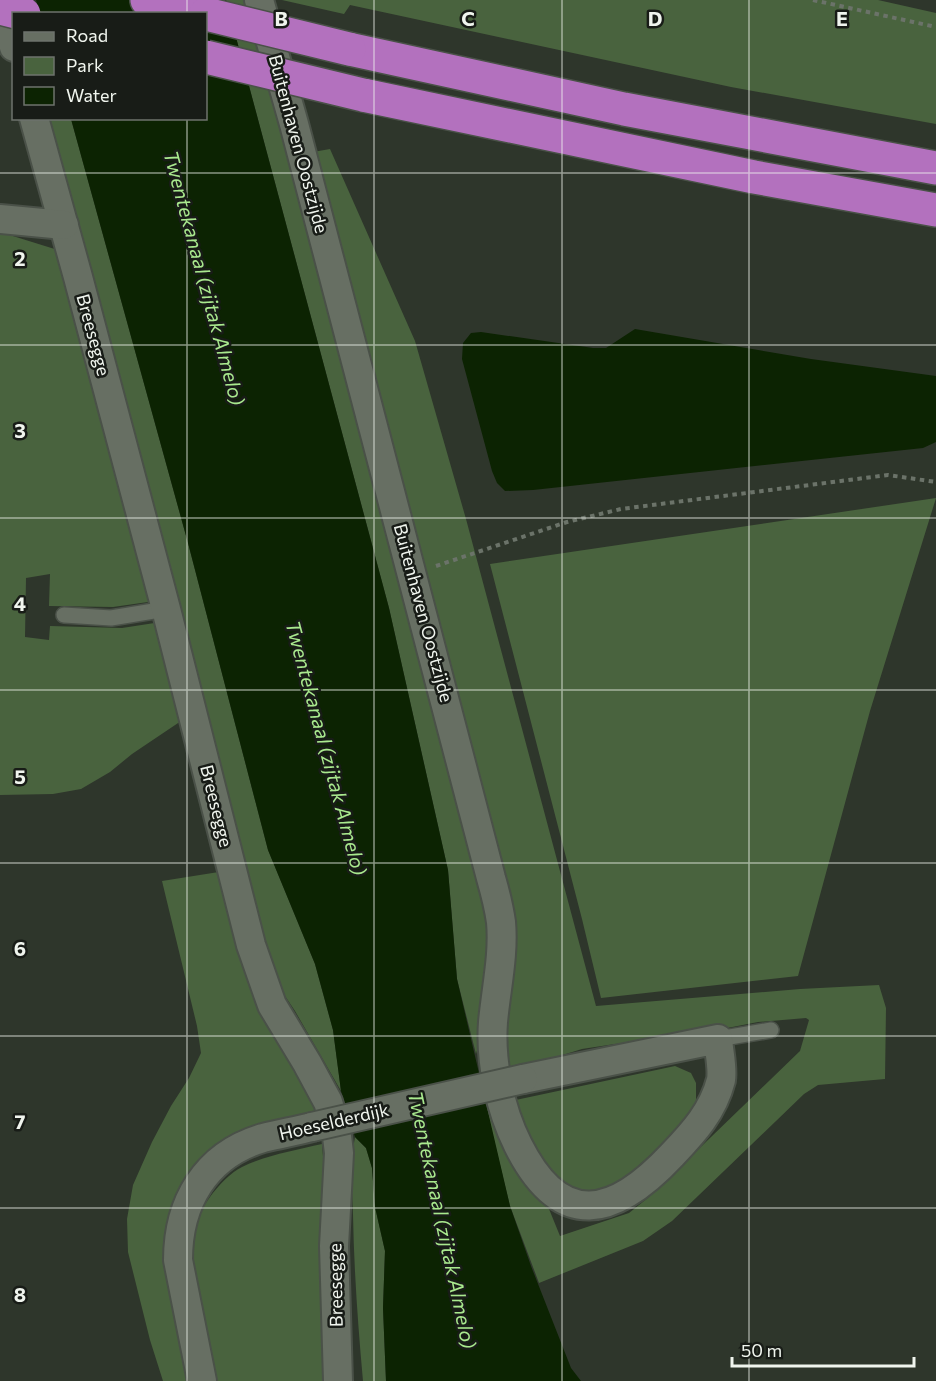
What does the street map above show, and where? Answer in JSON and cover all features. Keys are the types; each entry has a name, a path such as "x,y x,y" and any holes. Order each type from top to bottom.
{"highway":[{"path":"147,0 196,12"},
{"path":"0,8 16,12"},
{"path":"207,15 349,49 624,109 936,168"},
{"path":"207,57 363,95 754,177 936,210"}],"street":[{"path":"0,0 12,40"},
{"name":"Buitenhaven Oostzijde","path":"259,0 297,136 492,878 501,922 501,951 493,1025 493,1056 503,1107 517,1143 532,1172 554,1193 579,1206 601,1205 628,1194 661,1167 699,1127 710,1110 722,1077 718,1039"},
{"name":"Breesegge","path":"35,120 166,609 251,945 272,1005 328,1102 336,1128 339,1153 334,1246 338,1381"},
{"path":"0,219 64,225"},
{"name":"Hoeselderdijk","path":"202,1381 178,1260 178,1240 181,1220 188,1201 203,1178 220,1160 261,1139 523,1079 718,1039"}],"lane":[{"path":"64,615 111,618 166,609"},
{"path":"718,1039 771,1030"}],"path":[{"path":"813,0 936,27"},
{"path":"413,574 538,531 621,509 888,475 936,482"}],"green space":[{"path":"226,0 248,0 487,892 489,966 476,1054 457,979 448,870 389,608"},
{"path":"282,0 878,0 936,13 936,124 731,87 350,5 344,14"},
{"path":"43,120 71,120 188,543 268,850 315,964 333,1030 341,1091 295,1011 271,975"},
{"path":"330,149 415,341 466,519 596,1006 800,989 879,985 886,1008 885,1079 818,1085 804,1094 672,1221 643,1241 539,1283 510,1206 486,1107 500,1119 547,1204 560,1236 629,1213 649,1197 800,1051 809,1020 806,1018 758,1022 666,1040 582,1049 540,1064 503,1073 509,929 313,152"},
{"path":"0,232 61,251 155,601 113,607 49,606 50,574 26,578 25,637 49,640 50,626 122,628 161,622 187,717 132,754 110,772 81,789 53,794 0,795"},
{"path":"936,498 870,711 798,976 601,998 490,564"},
{"path":"225,871 319,1096 321,1121 300,1126 184,1197 192,1381 163,1381 150,1340 128,1252 127,1219 133,1185 152,1142 201,1053 197,1026 162,881"},
{"path":"675,1066 691,1073 696,1083 696,1104 672,1135 613,1189 583,1199 523,1141 511,1101"},
{"path":"355,1137 366,1148 372,1168 375,1207 385,1251 383,1308 386,1381 363,1381 355,1277 352,1195"},
{"path":"322,1144 326,1193 327,1381 215,1381 193,1259 193,1230 197,1220 217,1188 242,1167 271,1156"}],"water":[{"name":"Twentekanaal (zijtak Almelo)","path":"36,0 226,0 389,608 448,870 457,979 510,1206 571,1368 581,1381 386,1381 383,1308 385,1251 375,1207 372,1168 366,1148 355,1137 341,1091 333,1030 315,964 268,850 188,543 71,120 207,120 207,12 40,12"},
{"path":"635,329 811,359 936,376 936,442 923,448 533,490 505,491 497,483 492,471 462,359 463,343 471,333 481,332 606,348"}]}
